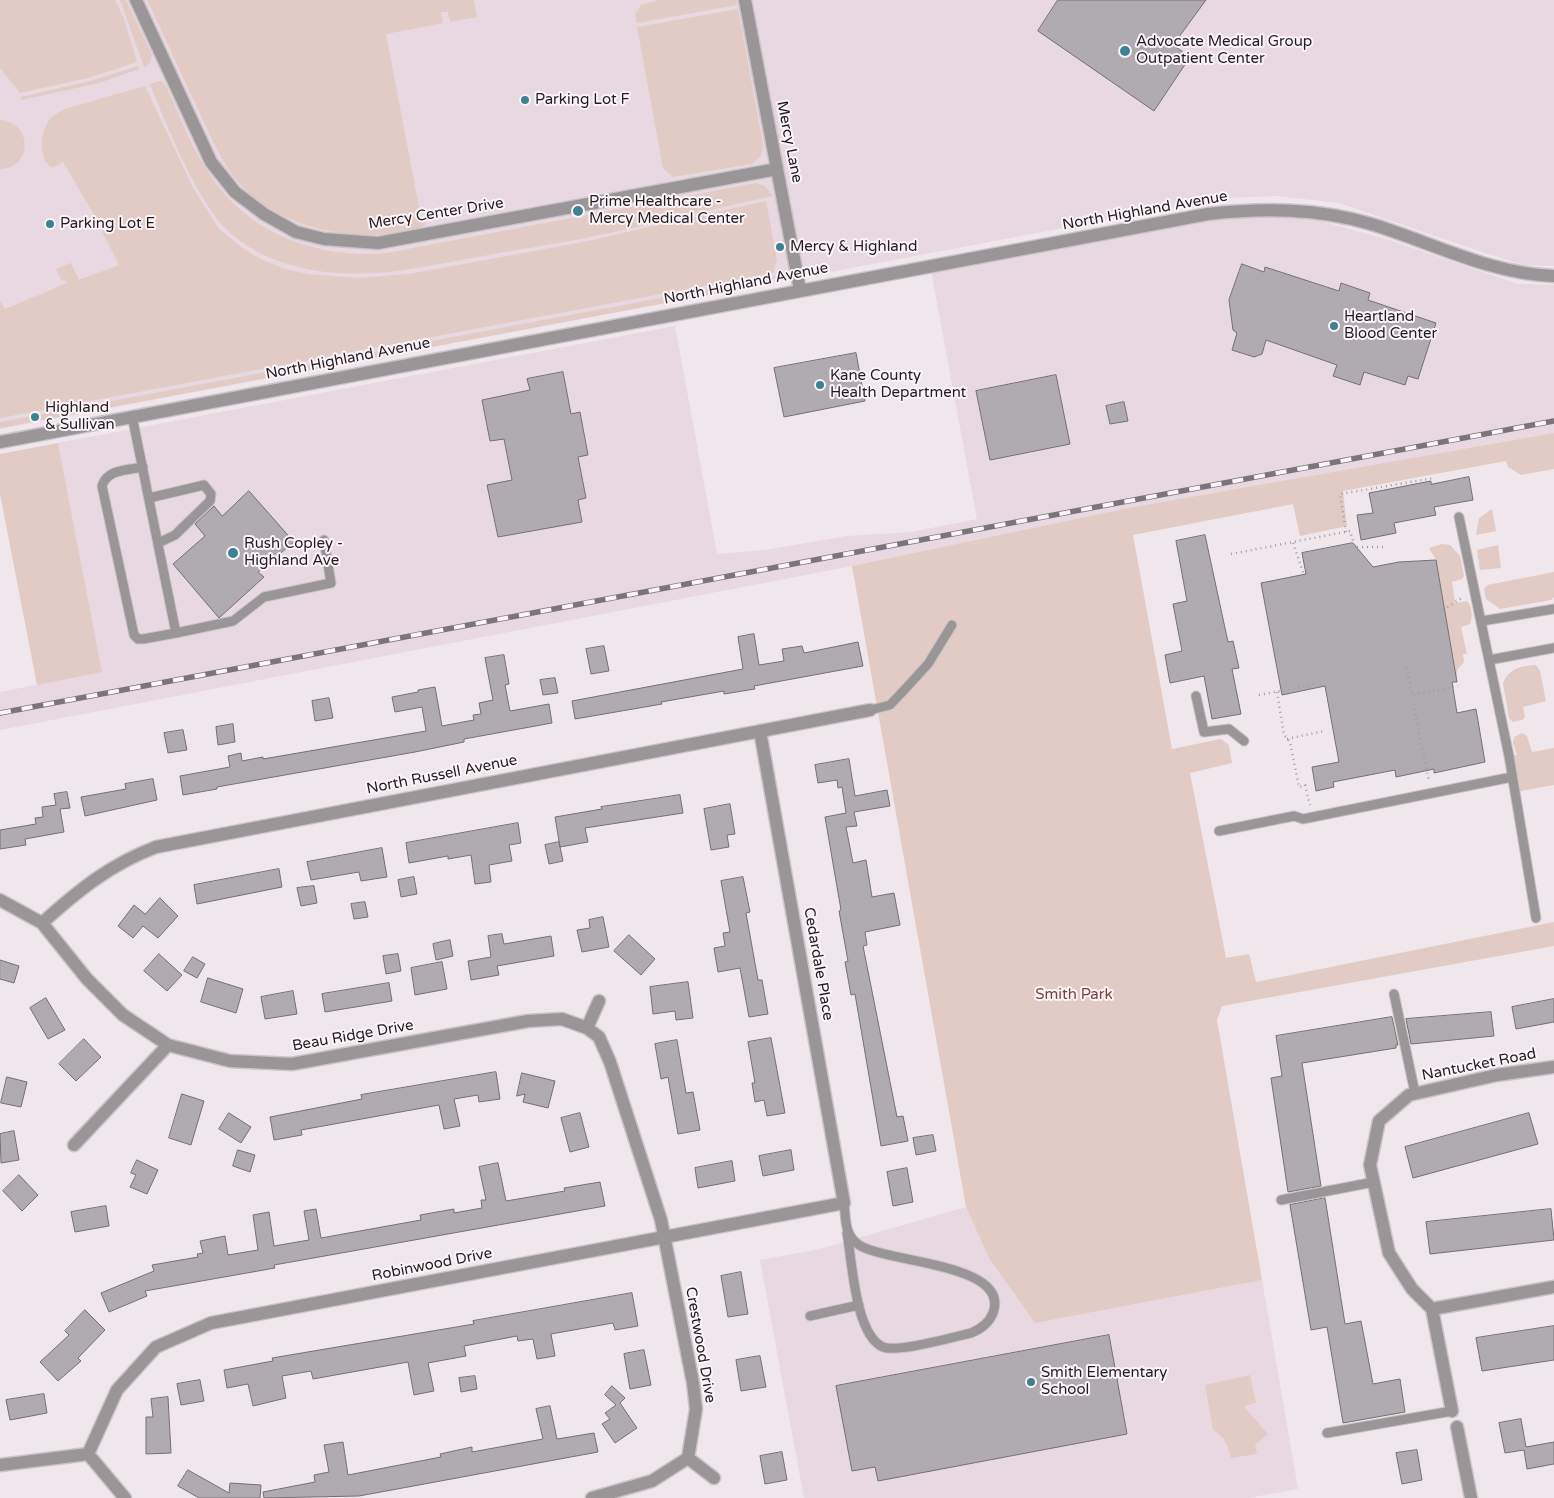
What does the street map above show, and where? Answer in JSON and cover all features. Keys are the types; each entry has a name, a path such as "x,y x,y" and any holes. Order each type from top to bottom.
{"street":[{"name":"Mercy Center Drive","path":"136,0 211,162 235,192 264,214 296,232 324,239 378,243 777,169"},
{"name":"Mercy Lane","path":"746,0 800,290"},
{"name":"North Highland Avenue","path":"0,442 1198,215 1275,209 1327,213 1370,224 1486,265 1529,274 1554,276"},
{"name":"North Russell Avenue","path":"42,923 85,886 125,859 156,847 870,710"},
{"name":"Cedardale Place","path":"760,731 844,1204"},
{"name":"Beau Ridge Drive","path":"0,900 42,923 86,979 123,1015 168,1045 230,1061 292,1064 528,1021 562,1020 587,1028"},
{"path":"599,1001 587,1028 599,1037 610,1062 661,1220 664,1238"},
{"path":"74,1145 168,1045"},
{"name":"Nantucket Road","path":"1412,1094 1497,1075 1554,1067"},
{"path":"1412,1094 1379,1121 1370,1165 1389,1253 1412,1289 1432,1310 1452,1411"},
{"name":"Robinwood Drive","path":"88,1454 117,1390 156,1347 211,1323 844,1204"},
{"name":"Crestwood Drive","path":"664,1238 693,1383 696,1409 688,1458"},
{"path":"1432,1310 1554,1287"},
{"path":"1457,1427 1471,1498"},
{"path":"0,1465 88,1454 126,1498"},
{"path":"592,1498 652,1481 688,1458 714,1478"}],"lane":[{"path":"132,416 176,633"},
{"path":"143,468 113,473 104,481 102,486 134,635 138,639 233,621 264,596 330,584 324,540"},
{"path":"149,498 204,485 211,494 210,501 176,535 158,542"},
{"path":"1459,516 1473,591 1482,621 1536,918"},
{"path":"1482,621 1554,609"},
{"path":"870,710 890,705 928,664 952,625"},
{"path":"1489,660 1554,648"},
{"path":"1196,696 1204,732 1229,729 1244,740"},
{"path":"1219,831 1294,816 1303,819 1512,778"},
{"path":"1394,994 1412,1094"},
{"path":"1281,1200 1374,1182"},
{"path":"844,1204 847,1233 859,1305 870,1337 884,1347 905,1347 978,1330 990,1318 994,1301 986,1284 973,1276 872,1252 857,1244 847,1233"},
{"path":"810,1316 859,1305"},
{"path":"1327,1433 1452,1411"}],"path":[{"path":"1346,532 1340,494 1434,478"},
{"path":"1231,554 1350,531 1355,547 1387,547"},
{"path":"1293,542 1304,575"},
{"path":"1443,610 1473,591"},
{"path":"1407,666 1412,695 1458,686"},
{"path":"1259,696 1316,684"},
{"path":"1277,692 1284,735 1290,742 1299,787 1305,785 1313,817"},
{"path":"1414,709 1432,794"},
{"path":"1287,739 1324,732"}],"shaded area":[{"name":"Prime Healthcare - Mercy Medical Center","path":"0,0 1554,0 1554,266 1524,265 1339,203 1277,196 1222,198 0,429"},
{"path":"1257,215 1317,220 1389,240 1518,284 1554,285 1554,433 1128,508 852,566 0,730 0,692 102,672 58,443 675,326 717,554 765,550 847,536 911,532 977,519 931,271 1212,219"},
{"name":"Smith Elementary School","path":"966,1207 989,1258 1035,1323 1262,1280 1298,1489 1248,1498 804,1498 760,1260 820,1249"}],"green space":[{"path":"0,0 115,0 124,19 137,62 88,78 20,93 0,68"},
{"path":"120,0 126,0 152,55 150,63 144,67"},
{"path":"147,0 474,0 477,17 450,22 448,12 441,12 443,23 386,34 421,218 427,219 425,225 410,231 380,235 337,232 321,229 288,218 258,201 234,177 218,152"},
{"path":"658,0 736,0 737,5 637,23 635,14 641,5"},
{"path":"738,9 763,144 761,156 752,164 673,177 663,168 637,27"},
{"path":"138,66 139,69 99,83 21,100 21,97 90,81"},
{"path":"160,81 165,84 199,157 229,199 247,215 268,229 290,240 337,252 387,253 756,183 765,186 773,196 586,238 407,270 354,274 306,269 263,255 250,248 226,229 215,217 184,163 158,105 150,84"},
{"path":"145,86 193,188 219,229 245,250 285,269 308,274 358,278 409,274 583,242 766,201 777,260 773,273 0,418 0,300 5,309 65,284 67,281 61,280 56,269 71,263 79,280 119,265 92,211 63,162 52,168 47,164 42,145 47,124 50,119 68,108"},
{"path":"0,120 11,123 19,128 25,145 19,162 11,167 0,169"},
{"path":"778,276 766,284 0,428 0,422"},
{"name":"Smith Park","path":"1554,433 1554,469 1521,475 1508,467 1506,461 1343,491 1347,526 1300,536 1293,504 1133,535 1172,749 1221,739 1229,745 1232,763 1190,773 1226,958 1249,954 1256,982 1554,922 1554,946 1222,1006 1217,1020 1262,1280 1035,1323 989,1258 966,1207 852,566 1128,508"},
{"path":"58,443 102,672 37,685 0,494 0,454"},
{"path":"1492,509 1496,531 1476,535 1479,518"},
{"path":"1442,544 1450,545 1460,556 1464,576 1462,579 1452,582 1455,603 1467,601 1472,612 1470,624 1461,627 1467,654 1463,654 1464,662 1457,670 1457,682 1436,560 1429,548"},
{"path":"1498,545 1501,568 1480,570 1477,550"},
{"path":"1554,572 1554,597 1551,600 1500,609 1486,599 1484,589 1487,585"},
{"path":"1536,665 1540,671 1546,701 1523,707 1525,717 1522,720 1513,722 1509,718 1503,683 1512,671 1525,666"},
{"path":"1522,733 1527,736 1532,752 1554,748 1554,785 1515,792 1509,756 1517,755 1513,743 1514,737"},
{"path":"1250,1375 1256,1403 1245,1406 1245,1408 1268,1434 1255,1445 1257,1454 1231,1458 1225,1442 1213,1430 1205,1385"}],"building":[{"name":"Advocate Medical Group Outpatient Center","path":"1058,0 1206,0 1173,45 1190,57 1154,111 1038,31"},
{"name":"Heartland Blood Center","path":"1242,264 1264,272 1265,267 1339,291 1341,283 1370,293 1368,300 1436,323 1418,379 1408,376 1405,385 1364,372 1360,385 1333,376 1337,365 1266,340 1262,354 1254,357 1232,350 1237,333 1233,330 1229,300"},
{"name":"Kane County Health Department","path":"856,353 865,401 784,417 774,368"},
{"path":"563,372 571,414 580,412 588,455 578,457 586,498 578,500 582,522 498,537 487,485 512,480 504,439 490,441 482,400 530,390 527,379"},
{"path":"1056,375 1070,444 990,460 976,391"},
{"path":"1124,402 1128,421 1110,424 1106,406"},
{"path":"1469,477 1473,500 1434,507 1436,515 1394,523 1396,533 1361,540 1357,515 1373,513 1369,493 1431,481 1431,484"},
{"name":"Rush Copley - Highland Ave","path":"249,491 294,542 258,572 264,577 219,618 173,564 205,536 195,524 214,506 222,516"},
{"path":"1205,535 1228,642 1233,641 1239,668 1232,669 1241,714 1212,719 1204,676 1170,683 1165,655 1182,651 1173,604 1187,601 1176,541"},
{"path":"1353,543 1373,567 1399,562 1436,560 1457,682 1452,682 1457,713 1476,709 1485,762 1434,773 1434,769 1396,777 1395,770 1333,782 1334,787 1316,791 1312,767 1339,762 1325,686 1282,695 1261,583 1306,574 1302,553"},
{"path":"754,634 759,665 784,661 782,649 802,646 804,653 858,642 863,666 754,686 755,689 724,694 724,691 575,719 572,701 743,669 738,637"},
{"path":"604,646 609,671 591,674 586,649"},
{"path":"504,655 509,684 505,685 510,711 549,704 552,723 464,739 464,742 415,752 217,787 217,789 183,795 180,776 230,767 228,756 241,753 242,761 263,757 263,759 426,731 422,707 395,712 392,697 418,692 418,690 435,687 442,726 474,720 473,715 481,714 479,703 493,700 485,658"},
{"path":"555,678 558,693 543,695 540,680"},
{"path":"329,698 333,718 315,721 312,701"},
{"path":"233,724 235,742 218,745 216,727"},
{"path":"183,730 187,750 168,753 164,733"},
{"path":"849,759 855,796 887,790 890,806 854,812 857,826 846,827 853,863 866,860 872,897 894,893 900,925 865,932 867,945 863,946 897,1117 903,1116 908,1141 881,1146 855,994 851,995 845,962 848,961 839,911 841,910 825,817 846,813 842,787 838,788 837,780 818,783 815,765"},
{"path":"153,779 157,800 85,816 81,797 126,789 125,784"},
{"path":"67,792 70,808 60,809 64,832 25,839 26,845 0,849 0,830 36,824 35,818 43,817 42,807 56,805 54,794"},
{"path":"680,795 683,813 585,828 588,842 560,847 555,817 602,809 601,807"},
{"path":"730,804 735,834 727,835 729,847 711,850 704,809"},
{"path":"518,823 521,843 509,845 512,861 489,865 491,882 475,884 471,855 448,859 448,856 409,863 406,843"},
{"path":"559,842 563,861 549,864 545,845"},
{"path":"382,848 387,877 361,881 359,872 311,880 307,862"},
{"path":"279,869 282,887 197,904 194,885"},
{"path":"414,877 417,894 401,897 398,880"},
{"path":"743,877 750,912 746,913 758,980 762,980 768,1014 749,1017 740,968 718,972 714,948 725,946 723,933 730,932 721,881"},
{"path":"314,886 317,903 301,906 297,888"},
{"path":"160,898 178,916 158,938 143,926 133,938 118,926 134,905 145,914"},
{"path":"365,902 368,917 354,919 351,904"},
{"path":"603,917 609,947 582,952 577,930 590,928 589,920"},
{"path":"502,934 504,944 551,936 554,956 497,966 499,975 471,980 468,961 491,957 488,936"},
{"path":"629,935 655,959 641,975 614,951"},
{"path":"450,940 453,956 436,960 433,944"},
{"path":"159,954 182,975 167,991 144,971"},
{"path":"398,954 401,971 386,974 383,956"},
{"path":"193,957 205,964 197,978 184,971"},
{"path":"0,960 19,966 14,983 0,979"},
{"path":"442,962 447,989 415,995 411,968"},
{"path":"208,978 243,989 236,1013 201,1002"},
{"path":"688,982 693,1018 676,1020 675,1011 653,1014 650,987"},
{"path":"389,983 392,1001 325,1012 322,994"},
{"path":"293,991 297,1014 265,1019 261,997"},
{"path":"46,998 65,1030 48,1039 30,1008"},
{"path":"1554,999 1554,1022 1516,1029 1512,1007"},
{"path":"1491,1012 1494,1036 1411,1044 1406,1019"},
{"path":"1392,1017 1398,1045 1396,1045 1396,1048 1302,1063 1321,1186 1288,1192 1271,1078 1282,1076 1276,1036"},
{"path":"771,1038 785,1113 767,1116 764,1100 755,1102 752,1083 755,1083 748,1042"},
{"path":"84,1039 101,1057 76,1081 59,1064"},
{"path":"677,1040 686,1093 693,1092 700,1130 678,1134 668,1077 661,1079 655,1044"},
{"path":"496,1072 500,1099 479,1102 478,1095 454,1099 460,1126 444,1129 439,1105 301,1130 302,1135 274,1140 270,1117 362,1099 361,1095"},
{"path":"522,1073 555,1081 548,1108 523,1102 525,1094 517,1096"},
{"path":"7,1077 27,1082 21,1107 1,1103"},
{"path":"182,1094 204,1101 191,1145 169,1138"},
{"path":"229,1113 251,1127 241,1143 219,1129"},
{"path":"580,1113 589,1147 570,1152 561,1118"},
{"path":"1529,1113 1538,1144 1413,1178 1405,1147"},
{"path":"14,1131 19,1160 1,1163 0,1134"},
{"path":"933,1135 936,1151 916,1155 913,1138"},
{"path":"238,1150 255,1155 250,1172 233,1166"},
{"path":"791,1150 794,1170 763,1176 759,1156"},
{"path":"137,1160 158,1170 147,1194 130,1187 136,1175 131,1173"},
{"path":"732,1161 735,1181 698,1188 695,1168"},
{"path":"498,1163 506,1201 565,1191 564,1188 600,1182 605,1206 274,1265 275,1268 145,1291 147,1296 109,1312 101,1293 154,1271 152,1265 198,1257 197,1254 203,1253 200,1241 225,1236 228,1255 258,1250 253,1215 269,1212 274,1246 309,1240 304,1211 316,1209 321,1238 421,1220 420,1215 454,1209 454,1213 482,1208 481,1200 486,1200 479,1167"},
{"path":"907,1168 913,1202 893,1206 887,1172"},
{"path":"19,1175 38,1195 22,1211 3,1191"},
{"path":"1325,1198 1345,1324 1361,1321 1373,1384 1400,1379 1405,1412 1343,1423 1327,1327 1311,1330 1290,1205"},
{"path":"106,1206 109,1226 75,1232 71,1212"},
{"path":"1551,1209 1554,1240 1430,1254 1426,1222"},
{"path":"741,1272 748,1314 728,1317 721,1276"},
{"path":"632,1293 638,1326 615,1330 613,1323 551,1334 555,1356 537,1359 533,1339 518,1341 517,1336 464,1346 466,1356 428,1363 434,1391 414,1395 408,1362 313,1379 311,1371 282,1376 286,1398 253,1406 248,1384 227,1388 224,1370 273,1361 272,1358 474,1324 473,1321"},
{"path":"85,1310 105,1330 78,1358 81,1361 58,1381 40,1362 69,1335 65,1331"},
{"path":"1554,1326 1554,1360 1482,1371 1476,1338"},
{"path":"1109,1335 1127,1434 878,1481 875,1467 852,1471 836,1386"},
{"path":"644,1350 651,1385 630,1389 624,1354"},
{"path":"760,1356 766,1387 741,1391 736,1360"},
{"path":"475,1376 477,1389 461,1392 459,1378"},
{"path":"200,1380 204,1401 181,1405 177,1384"},
{"path":"612,1386 625,1398 620,1403 637,1428 615,1443 602,1424 610,1419 605,1413 616,1405 605,1395"},
{"path":"44,1394 47,1413 10,1420 6,1400"},
{"path":"168,1397 171,1453 146,1454 146,1417 153,1417 151,1399"},
{"path":"550,1406 557,1439 594,1433 598,1452 359,1496 264,1498 263,1492 315,1482 314,1475 329,1472 324,1445 343,1442 348,1475 441,1457 440,1454 472,1447 472,1452 543,1439 536,1409"},
{"path":"1521,1419 1526,1447 1554,1442 1554,1464 1527,1469 1524,1450 1505,1453 1499,1423"},
{"path":"1417,1450 1422,1480 1402,1484 1396,1453"},
{"path":"782,1452 787,1480 765,1484 760,1456"},
{"path":"188,1470 229,1493 230,1483 261,1485 260,1498 199,1498 178,1486"}],"railway":[{"path":"0,713 1554,421"}],"place":[{"name":"Advocate Medical Group Outpatient Center","path":"1125,51"},
{"name":"Parking Lot F","path":"525,100"},
{"name":"Prime Healthcare - Mercy Medical Center","path":"578,211"},
{"name":"Parking Lot E","path":"50,224"},
{"name":"Mercy & Highland","path":"780,247"},
{"name":"Heartland Blood Center","path":"1334,326"},
{"name":"Kane County Health Department","path":"820,385"},
{"name":"Highland & Sullivan","path":"35,417"},
{"name":"Rush Copley - Highland Ave","path":"233,553"},
{"name":"Smith Elementary School","path":"1031,1382"}]}
